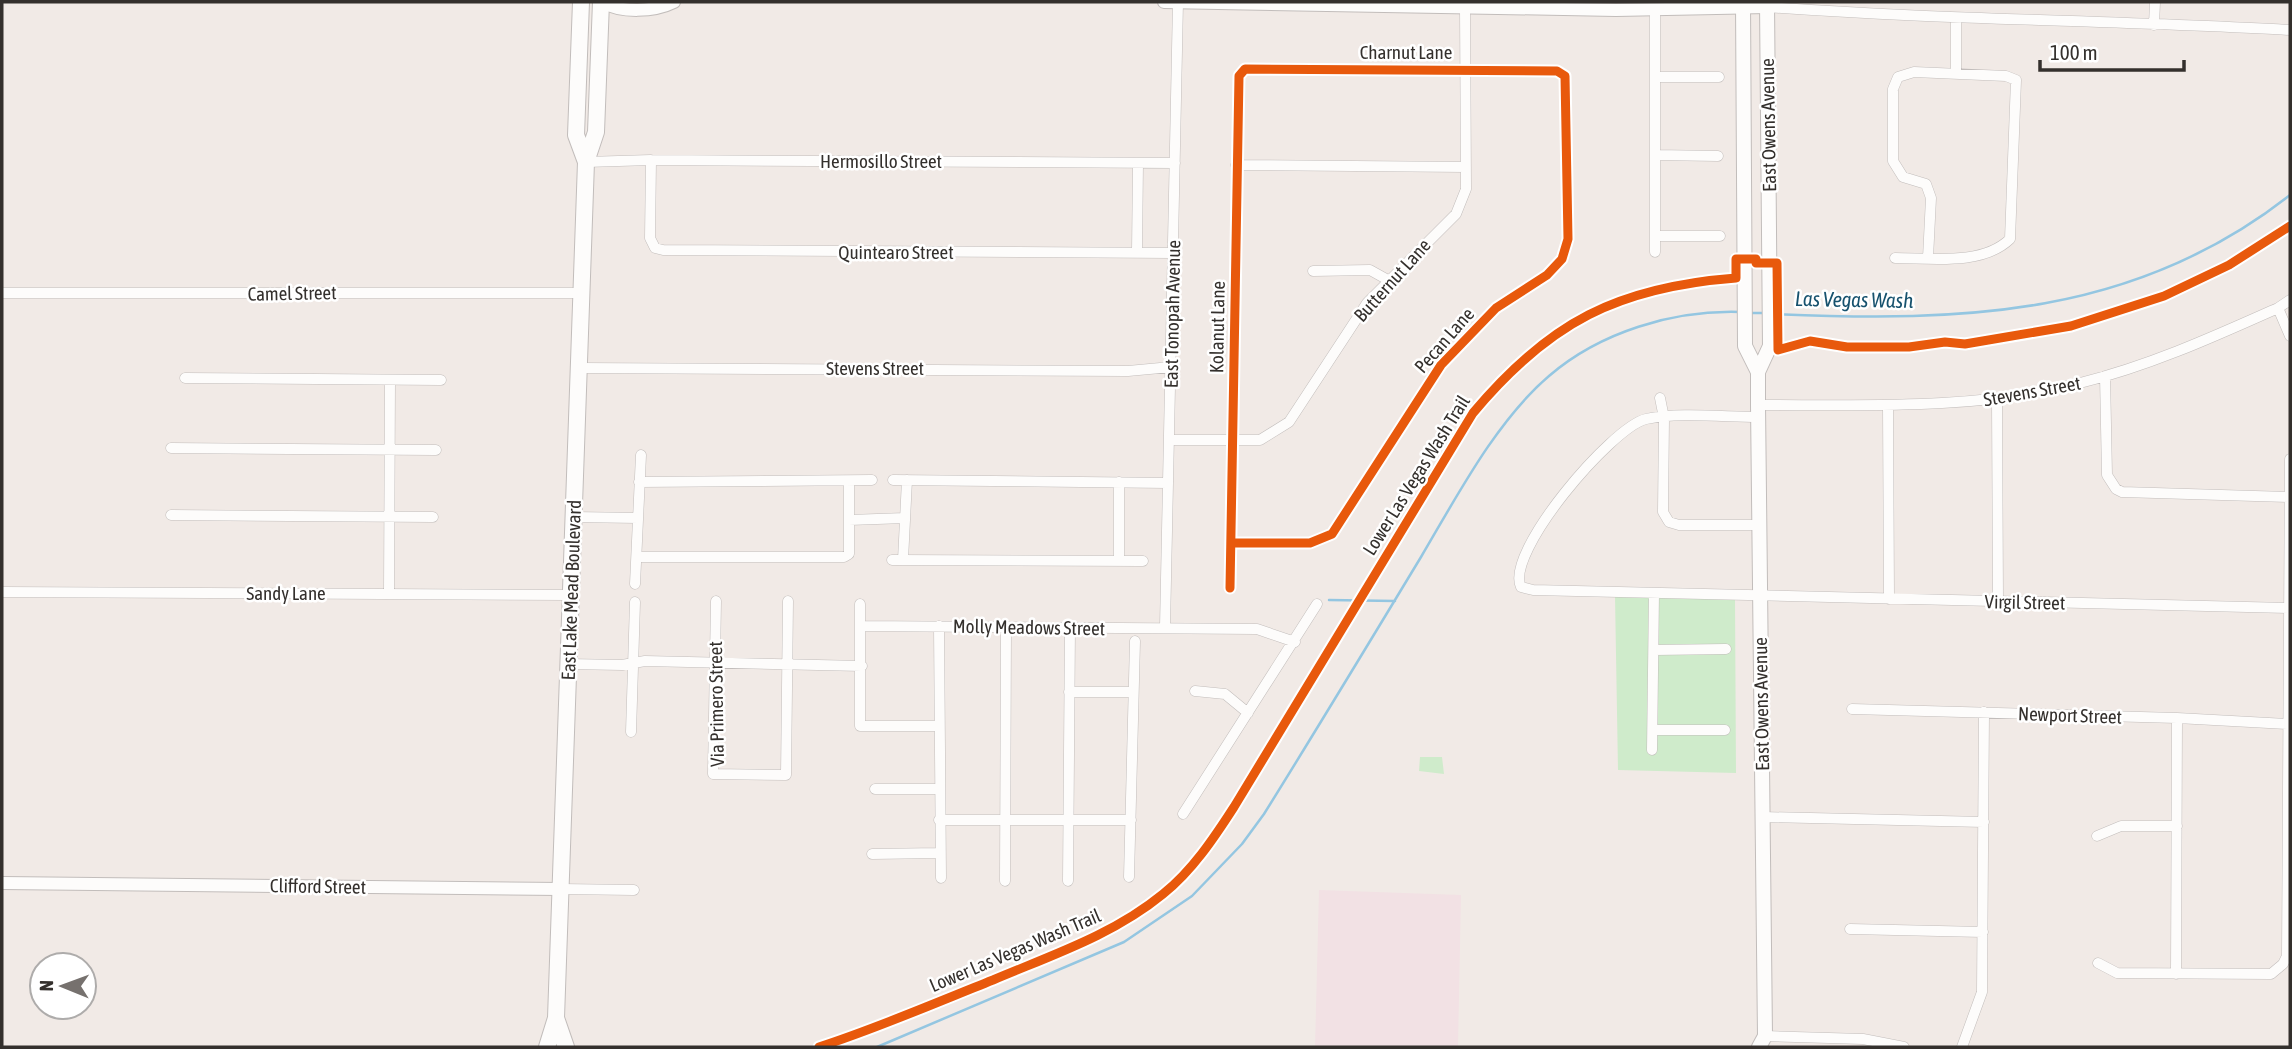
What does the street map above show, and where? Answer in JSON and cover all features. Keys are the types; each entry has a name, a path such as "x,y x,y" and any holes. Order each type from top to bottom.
{"main road":[{"name":"East Lake Mead Boulevard","path":"580,2 576,135 586,162"},
{"name":"East Lake Mead Boulevard","path":"547,1047 556,1018 586,162 596,132 601,2"},
{"name":"East Owens Avenue","path":"1743,4 1745,346 1758,372"},
{"name":"East Owens Avenue","path":"1765,1043 1758,372 1770,346 1767,4"},
{"name":"East Lake Mead Boulevard","path":"556,1018 566,1047"}],"street":[{"path":"601,2 612,8 661,8 674,2"},
{"path":"1164,2 1465,7 1568,5 1655,9 1767,4 1956,20 2290,30"},
{"name":"East Tonopah Avenue","path":"1165,627 1178,2"},
{"path":"2154,25 2155,2"},
{"name":"Butternut Lane","path":"1169,440 1260,440 1289,422 1341,339 1388,280 1456,214 1466,188 1465,7"},
{"path":"1655,9 1655,252"},
{"path":"1956,20 1956,73"},
{"name":"Charnut Lane","path":"1245,69 1557,71 1565,76"},
{"name":"Kolanut Lane","path":"1230,588 1237,85 1245,69"},
{"path":"1895,258 1928,258 1978,256 1997,251 2010,239 2016,80 2006,76 1956,73 1906,73 1898,77 1893,89 1893,162 1903,177 1926,184 1931,198 1928,258"},
{"name":"Pecan Lane","path":"1232,542 1310,542 1332,534 1441,365 1496,308 1547,275 1562,259 1568,239 1565,76"},
{"path":"1655,77 1718,77"},
{"path":"1655,155 1718,156"},
{"name":"Hermosillo Street","path":"586,162 651,160 1175,163"},
{"name":"Quintearo Street","path":"651,160 650,238 655,248 663,250 1173,253"},
{"path":"1137,252 1138,163"},
{"path":"1236,164 1466,167"},
{"path":"1655,236 1720,236"},
{"path":"1313,271 1370,270 1388,280"},
{"name":"Camel Street","path":"2,293 581,293"},
{"name":"Stevens Street","path":"1654,593 1521,587 1520,565 1559,500 1624,431 1646,419 1997,399 2105,376 2196,345 2290,300"},
{"path":"2278,308 2290,336"},
{"name":"Stevens Street","path":"580,368 1128,371 1171,367"},
{"path":"2105,376 2107,475 2116,489 2122,492 2289,497"},
{"path":"185,378 441,380"},
{"path":"389,594 390,380"},
{"path":"1660,398 1664,418 1663,512 1669,522 1679,525 1759,525"},
{"path":"1997,399 1998,601"},
{"path":"1888,405 1889,599"},
{"path":"171,448 436,450"},
{"path":"635,584 640,455"},
{"path":"2098,963 2117,973 2271,974 2278,970 2287,956 2290,459"},
{"path":"639,482 872,480"},
{"path":"893,480 1168,483"},
{"path":"904,560 907,480"},
{"path":"637,557 844,557 849,554 849,481"},
{"path":"1119,482 1119,560"},
{"path":"171,515 433,517"},
{"path":"574,517 638,517"},
{"path":"849,520 905,518"},
{"path":"892,560 1143,561"},
{"name":"Sandy Lane","path":"2,593 570,595"},
{"path":"1652,750 1654,593 1760,595"},
{"name":"Virgil Street","path":"1760,595 2289,608"},
{"name":"Via Primero Street","path":"716,601 713,774 786,775 788,601"},
{"path":"631,732 635,602"},
{"path":"860,604 860,726 939,726"},
{"path":"1182,814 1317,604"},
{"name":"Molly Meadows Street","path":"862,625 1257,629 1294,642"},
{"path":"939,626 941,878"},
{"path":"1005,881 1006,626"},
{"path":"1068,881 1070,627"},
{"path":"1129,877 1135,641"},
{"path":"1654,650 1726,649"},
{"path":"568,664 633,664 645,661 862,666"},
{"path":"1195,691 1225,694 1248,713"},
{"path":"1069,692 1133,692"},
{"name":"Newport Street","path":"1852,709 2177,718 2287,724"},
{"path":"1962,1047 1982,992 1984,712"},
{"path":"2176,974 2177,718"},
{"path":"1654,730 1725,730"},
{"path":"875,789 939,789"},
{"path":"1762,817 1984,822"},
{"path":"939,820 1131,820"},
{"path":"2097,836 2121,826 2177,826"},
{"path":"873,854 939,853"},
{"name":"Clifford Street","path":"2,883 634,890"},
{"path":"1850,929 1983,932"},
{"path":"1765,1043 1840,1043 1904,1047"}],"shaded area":[{"path":"1319,890 1461,895 1458,1047 1315,1047"}],"green space":[{"path":"1615,596 1735,599 1736,773 1618,770"},
{"path":"1420,757 1442,757 1444,774 1419,771"}],"waterway":[{"name":"Las Vegas Wash","path":"1775,314 1913,316 1980,312 2045,303 2109,288 2171,266 2231,235 2290,195"},
{"name":"Las Vegas Wash","path":"877,1047 1124,942 1192,896 1242,844 1264,814 1478,461 1530,394 1569,361 1614,336 1638,327 1689,315 1740,312"},
{"name":"Las Vegas Wash","path":"1750,313 1765,313"},
{"path":"1329,600 1395,601"}],"cycle path":[{"path":"1230,588 1239,76 1245,69 1557,71 1565,76 1568,239 1562,259 1547,275 1496,308 1441,365 1332,534 1310,543 1232,543"},
{"name":"Lower Las Vegas Wash Trail","path":"819,1047 906,1015 1103,933 1144,908 1174,885 1202,854 1234,807 1473,413 1501,381 1530,355 1558,333 1589,315 1656,290 1736,278 1736,259 1756,259 1756,263 1777,263 1778,350 1810,341 1847,347 1909,347 1945,342 1965,344 2071,326 2164,296 2229,265 2290,226"}]}
